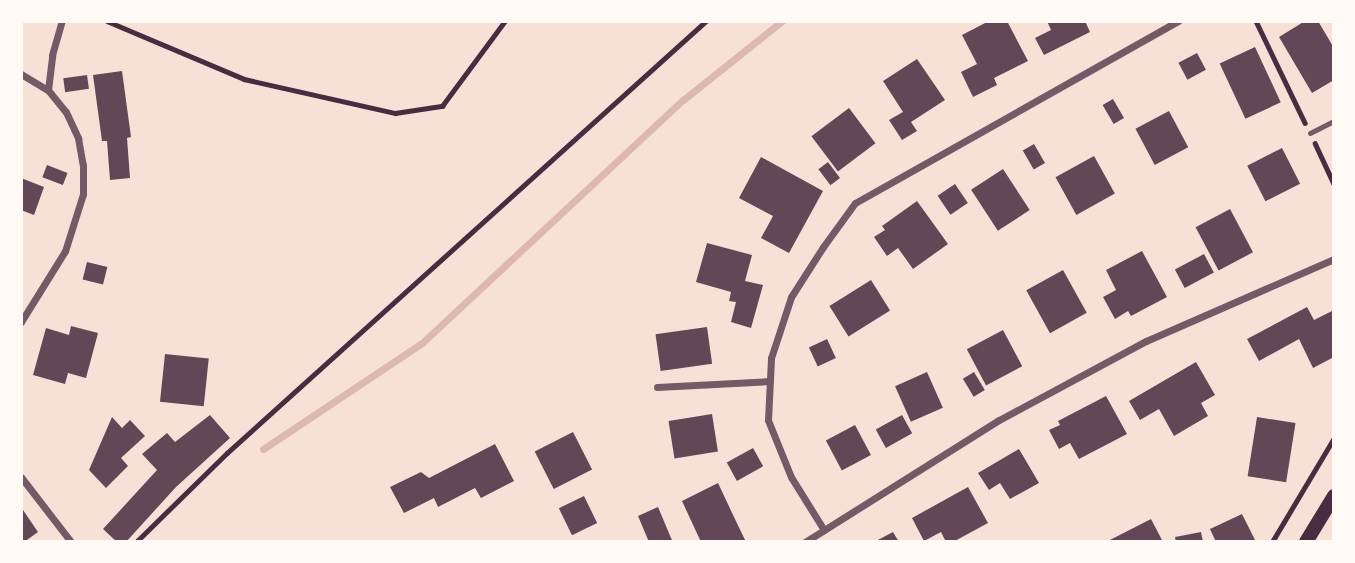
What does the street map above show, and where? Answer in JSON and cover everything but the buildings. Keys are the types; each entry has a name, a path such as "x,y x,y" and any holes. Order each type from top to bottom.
{"main road":[{"path":"1306,542 1334,496"}],"street":[{"path":"48,90 51,55 62,21"},
{"path":"824,530 791,477 768,420 772,358 791,297 855,202 1178,21"},
{"path":"21,74 48,90 66,112 78,138 83,165 83,194 65,251 21,322"},
{"path":"805,542 999,420 1133,348 1334,259"},
{"path":"657,387 770,381"},
{"path":"21,477 71,542"}],"lane":[{"path":"1310,133 1334,121"}],"path":[{"path":"107,21 244,79 395,113 442,106 505,21"},
{"path":"136,542 227,453 706,21"},
{"path":"1256,21 1334,184"},
{"path":"1272,542 1334,438"}],"waterway":[{"path":"263,449 422,343 683,100 782,21"}]}
